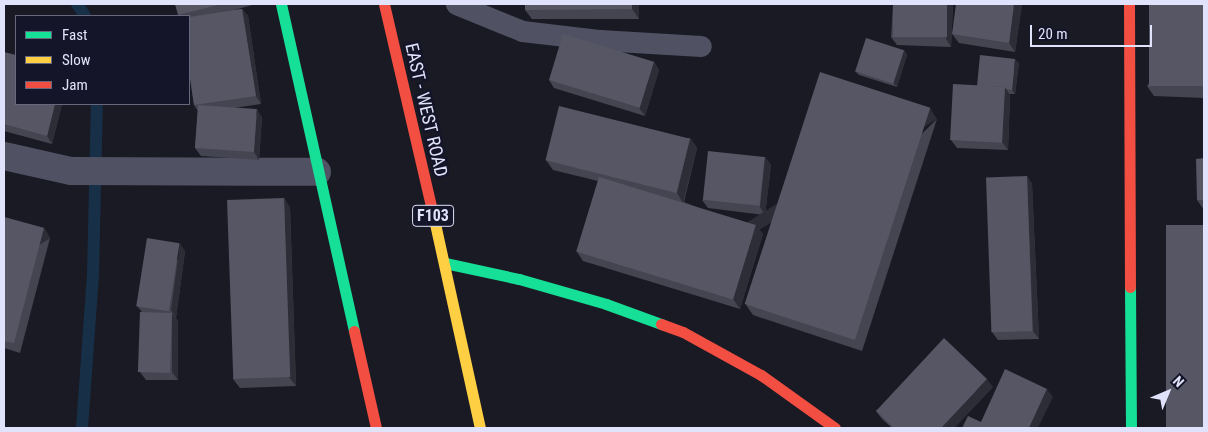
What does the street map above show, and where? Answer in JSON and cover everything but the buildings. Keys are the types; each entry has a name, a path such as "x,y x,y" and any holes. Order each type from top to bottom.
{"main road":[{"path":"280,4 317,172 351,308 376,428"},
{"name":"EAST - WEST ROAD","path":"384,4 414,143 445,263 480,428"},
{"path":"1129,4 1131,428"},
{"path":"445,263 519,278 606,304 683,332 761,375 835,428"}],"street":[{"path":"4,156 72,170 317,172"}],"lane":[{"path":"456,4 522,31 600,40 701,46"}],"waterway":[{"path":"77,4 84,15"},
{"path":"82,428 93,275 97,105"}],"traffic: fast":[{"path":"281,4 354,331"},
{"path":"445,263 519,279 606,304 661,324"},
{"path":"1130,287 1131,428"}],"traffic: slow":[{"path":"434,219 480,428"}],"traffic: jam":[{"path":"384,4 434,219"},
{"path":"1129,4 1130,287"},
{"path":"661,324 683,332 761,375 835,428"},
{"path":"354,331 376,428"}]}
